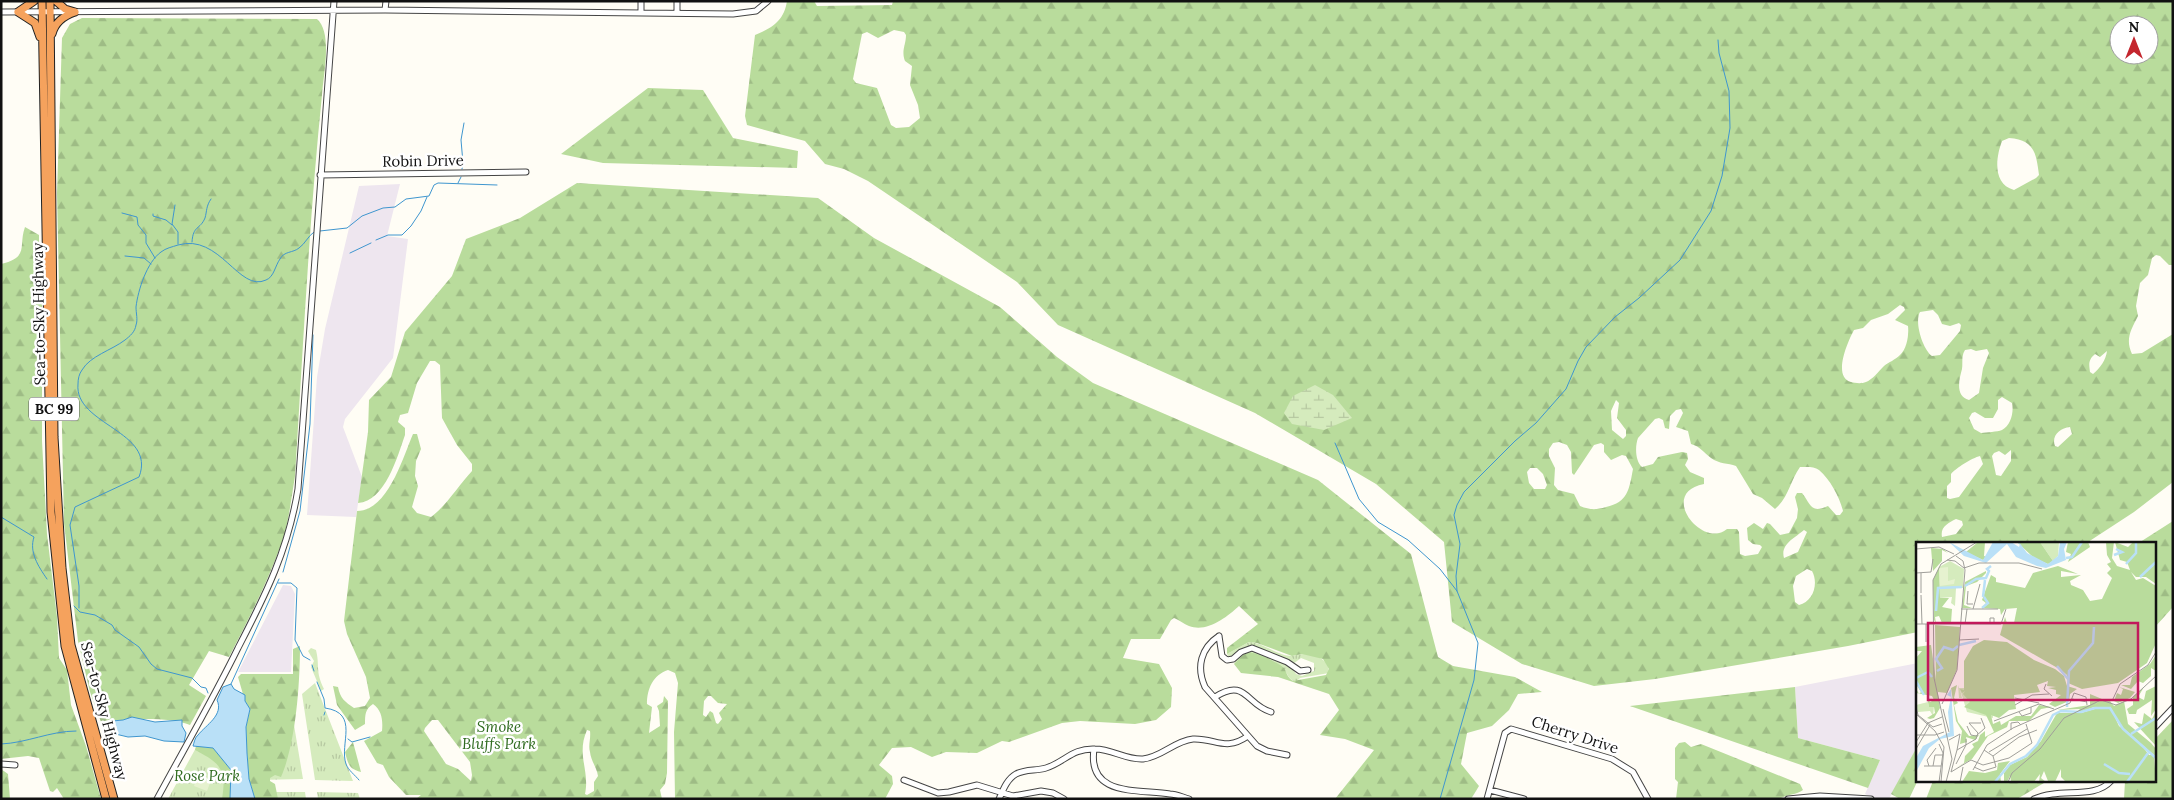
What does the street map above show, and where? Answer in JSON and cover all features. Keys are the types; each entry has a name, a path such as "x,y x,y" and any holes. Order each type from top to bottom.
{"highway":[{"path":"34,1 18,12 35,23 42,45"},
{"name":"Sea-to-Sky Highway","path":"42,1 46,12 50,42 54,437 62,568 71,645 114,799"},
{"name":"Sea-to-Sky Highway","path":"50,1 46,12 42,45 51,512 66,646 106,799"},
{"path":"56,1 65,9 75,12"},
{"path":"50,42 52,31 57,23 75,12"}],"street":[{"path":"157,799 258,611 271,585 287,542 298,489 334,1"},
{"path":"385,10 386,1"},
{"path":"641,1 641,13"},
{"path":"677,1 677,13"},
{"path":"1,12 385,10 751,13 760,10 768,1"},
{"name":"Robin Drive","path":"320,175 526,172"},
{"path":"1287,755 1267,752 1257,746 1215,697 1204,687 1201,678 1200,660 1213,641 1219,636 1222,656 1227,660 1233,659 1241,652 1252,648 1287,662 1300,672 1308,670"},
{"path":"1215,697 1226,691 1237,690 1246,694 1262,709 1271,712"},
{"path":"2156,726 2173,708"},
{"name":"Cherry Drive","path":"1490,790 1504,737 1507,730 1516,729 1612,759 1633,772 1648,799"},
{"path":"998,799 1006,783 1015,774 1045,768 1070,754 1094,749 1107,750 1130,758 1142,759 1154,757 1183,741 1197,739 1226,745 1239,742 1248,736"},
{"path":"1094,749 1093,761 1096,773 1108,785 1122,789 1169,793 1189,799"},
{"path":"1,764 15,765"},
{"path":"904,780 938,792 949,792 977,785 1013,796 1036,791 1048,792 1064,799"},
{"path":"2034,799 2054,795 2090,798 2104,792 2110,782"},
{"path":"1488,799 1490,790 1524,799"},
{"path":"1788,799 1820,796 1871,799"}],"shaded area":[{"path":"400,184 387,236 408,239 393,358 345,419 343,427 362,477 356,517 307,515 317,377 325,329 359,186"},
{"path":"283,585 291,586 295,594 291,672 238,672"},
{"path":"1916,663 1916,749 1889,799 1875,799 1865,794 1880,760 1798,738 1795,687"}],"green space":[{"path":"787,1 814,1 817,6 892,5 893,1 2173,1 2173,265 2169,265 2160,256 2156,255 2152,258 2148,275 2140,283 2136,306 2138,316 2131,330 2129,344 2132,354 2142,353 2173,334 2173,482 2134,512 2088,542 1916,542 1916,632 1655,679 1594,686 1522,664 1452,622 1444,542 1376,484 1255,413 1058,325 1017,282 868,181 844,169 825,164 805,141 747,125 745,116 755,35 767,30 780,19","holes":["894,30 904,32 906,35 904,57 905,61 912,66 910,85 918,105 920,118 909,127 896,128 891,125 877,88 856,83 853,79 862,34 867,32 878,38","2009,138 2024,141 2029,145 2035,154 2039,175 2014,190 2002,182 1997,169 2002,141","1900,305 1904,307 1905,310 1895,320 1908,326 1907,342 1904,349 1868,381 1856,383 1845,379 1842,366 1843,358 1854,330 1863,328 1871,320 1888,314","1933,310 1938,315 1942,324 1950,326 1959,323 1961,325 1960,331 1940,355 1932,356 1925,348 1918,322 1920,312","1971,349 1976,351 1987,349 1989,353 1983,368 1979,393 1969,400 1962,395 1959,387 1963,355 1965,350","2107,351 2102,364 2093,374 2090,372 2090,360 2095,354 2100,357","2002,397 2012,403 2013,410 2008,425 2002,430 1995,432 1981,433 1974,429 1969,418 1972,413 1975,412 1985,418 1993,418 1998,409 1998,400","1616,400 1619,403 1617,418 1626,430 1626,436 1623,439 1612,430 1611,411","1681,409 1683,413 1676,427 1688,431 1691,444 1700,448 1714,460 1736,466 1753,494 1762,498 1775,509 1786,494 1800,467 1812,467 1827,478 1837,495 1843,511 1840,515 1836,515 1828,506 1818,509 1814,508 1802,493 1797,493 1795,497 1798,509 1797,518 1789,533 1780,535 1770,524 1767,523 1763,529 1754,523 1747,528 1748,540 1762,547 1758,554 1745,556 1740,554 1739,532 1737,529 1727,529 1717,533 1707,532 1689,518 1684,508 1684,498 1691,489 1704,484 1704,478 1690,472 1685,465 1688,459 1687,453 1682,452 1658,457 1653,464 1642,467 1638,461 1636,453 1638,438 1655,419 1663,420 1665,428 1669,429 1670,416 1676,410","2070,427 2072,434 2058,447 2055,446 2054,439 2057,433","1559,442 1567,445 1571,452 1572,473 1574,475 1594,445 1601,443 1604,445 1604,452 1611,460 1622,455 1626,456 1633,469 1626,494 1619,502 1602,508 1590,509 1580,506 1574,494 1558,490 1554,485 1555,468 1549,456 1549,449 1553,443","2011,450 2011,461 2001,476 1996,475 1992,456 1999,451 2005,455","1980,456 1983,464 1959,497 1947,498 1947,486 1951,482 1951,474 1964,463","1530,468 1537,468 1543,474 1547,485 1545,489 1534,489 1529,483 1527,472","1956,519 1962,521 1963,525 1956,534 1942,537 1942,531 1945,526","1804,530 1807,532 1798,552 1784,558 1783,553 1786,545","1807,569 1812,571 1815,587 1808,600 1799,605 1795,602 1793,586 1796,576"]},
{"path":"82,18 317,19 325,34 326,55 310,238 295,476 288,520 284,537 270,573 229,657 209,651 189,685 206,696 190,725 159,719 101,722 90,692 78,641 64,523 57,193 62,38 70,24"},
{"path":"648,88 703,90 733,138 798,151 797,168 603,163 561,154"},
{"name":"Smoke Bluffs Park","path":"577,183 818,198 874,238 1000,307 1057,357 1093,383 1318,480 1411,554 1438,657 1453,666 1515,677 1542,692 1518,694 1509,710 1492,726 1467,733 1461,764 1479,786 1471,799 1335,799 1374,750 1345,739 1320,735 1339,710 1329,694 1278,677 1241,673 1234,664 1247,653 1255,653 1281,666 1293,681 1326,675 1329,669 1323,659 1302,654 1292,656 1257,643 1249,642 1227,654 1227,648 1258,624 1239,606 1229,615 1210,626 1196,628 1174,618 1160,639 1131,639 1123,658 1159,664 1172,688 1171,707 1156,720 1135,724 1080,721 1062,723 1009,742 1002,741 977,753 946,752 932,757 911,747 892,748 879,765 892,776 893,784 885,799 675,799 674,732 678,683 675,673 668,670 658,675 652,683 648,693 647,704 652,707 649,733 660,726 657,706 663,702 664,696 668,701 667,773 665,784 660,790 662,799 416,799 421,795 406,795 389,777 383,765 377,763 364,741 382,731 382,720 376,706 373,704 368,708 365,724 355,730 337,705 333,686 338,687 343,699 354,708 365,706 370,698 366,677 347,634 344,621 357,511 368,509 386,493 413,434 417,434 421,449 416,461 415,476 418,486 412,507 417,513 431,517 437,512 472,471 472,464 457,445 442,418 440,365 435,361 430,361 417,383 408,413 400,415 398,422 405,428 405,435 389,476 376,495 367,501 358,503 368,432 369,400 391,377 405,332 452,276 466,239 520,218","holes":["708,696 711,696 718,703 727,704 719,713 722,719 718,724 713,713 710,711 706,717 703,715 704,701","432,720 438,720 470,762 471,781 458,769 446,764 424,731","587,730 590,731 589,749 598,776 594,782 594,791 587,795 585,794 584,739"]},
{"path":"25,227 39,235 39,246 42,250 42,441 47,534 57,617 59,658 67,670 71,705 86,746 101,799 64,799 57,788 53,792 50,791 39,758 28,756 1,759 1,264 16,258 19,254"},
{"path":"1315,385 1333,395 1352,418 1324,430 1292,424 1284,413 1293,396"},
{"path":"2173,521 2173,607 2156,626 2156,542 2140,542"},
{"path":"1249,642 1260,644 1280,654 1316,656 1327,664 1329,673 1300,678 1296,682 1278,664 1269,659 1241,657 1234,664 1241,654 1253,650 1290,665 1296,674 1302,676 1314,671 1314,663 1301,658 1293,664 1252,646 1240,649 1230,658 1227,654"},
{"path":"300,646 294,730 281,777 275,775 270,778 270,781 275,784 278,799 255,799 249,779 247,753 246,727 250,709 245,701 238,677 241,674 293,674 293,649"},
{"path":"311,648 316,650 321,683 324,689 321,691 311,667 314,661 308,651"},
{"path":"315,683 353,781 315,780 302,694"},
{"path":"1795,687 1798,738 1880,760 1868,788 1630,706"},
{"path":"292,713 303,779 257,780"},
{"path":"2173,720 2173,799 2124,799 2125,782 2156,782 2156,738"},
{"path":"353,742 361,772 351,768 346,756 345,752"},
{"path":"1685,742 1691,747 1701,744 1800,784 1803,790 1779,799 1676,799 1678,782 1675,779 1675,748 1679,743"},
{"name":"Rose Park","path":"198,744 219,749 228,799 168,799"},
{"path":"196,746 213,748 231,770 230,799 222,799 223,781 220,768 216,763 195,750"},
{"path":"1916,749 1917,782 1909,799 1900,799 1891,794"},
{"path":"1,769 8,774 10,799 1,799"},
{"path":"198,774 206,777 210,783 207,791 194,786"},
{"path":"1933,782 2090,782 2044,783 2017,799 1926,799"},
{"path":"259,792 305,792 306,799 260,799"},
{"path":"317,792 358,793 360,799 318,799"}],"water":[{"path":"231,684 234,689 245,695 245,701 250,709 246,727 247,753 249,779 255,799 230,799 231,770 213,748 193,746 197,736 216,715 219,705 217,700 223,687"},
{"path":"132,717 155,722 182,720 182,726 186,733 184,742 164,741 145,736 128,737 107,732 102,722"}],"waterway":[{"path":"1457,591 1456,576 1460,544 1454,515 1464,492 1515,441 1536,423 1566,389 1586,347 1615,317 1639,298 1680,260 1711,211 1722,176 1730,128 1729,91 1719,53 1718,40"},
{"path":"462,169 461,140 464,123"},
{"path":"458,183 461,177"},
{"path":"320,231 347,228 362,216 383,208 395,207 406,199 429,196 434,185 438,183 497,185"},
{"path":"376,240 388,235 402,235 421,211 427,197"},
{"path":"192,242 195,230 205,218 207,206 211,199"},
{"path":"175,205 172,224 178,232 178,244"},
{"path":"122,213 137,217 138,225 146,235 146,243 155,258"},
{"path":"153,214 153,216 166,220 172,225"},
{"path":"79,608 79,586 70,525 75,507 139,477 141,461 136,449 127,438 88,409 80,398 78,382 81,372 90,361 120,344 133,332 137,323 136,307 141,285 151,262 163,251 178,245 193,244 206,247 237,271 256,282 269,279 282,256 299,248 314,232"},
{"path":"350,253 371,243"},
{"path":"125,256 144,258 151,264"},
{"path":"283,572 300,511 310,424 313,335"},
{"path":"1335,443 1359,499 1378,522 1408,540 1440,569 1457,591 1478,643 1474,680 1440,799"},
{"path":"1,517 34,537 34,553 47,579"},
{"path":"231,684 279,579"},
{"path":"278,583 291,583 297,588 295,640 303,656 310,660"},
{"path":"74,606 80,612 95,615 112,625 115,630 139,647 157,669 192,678 201,687 206,688 208,693"},
{"path":"312,665 314,671"},
{"path":"317,682 324,699 325,708 336,711 342,716 346,730 346,764 359,780"},
{"path":"1,744 76,731"},
{"path":"348,739 352,742 370,737"}]}
